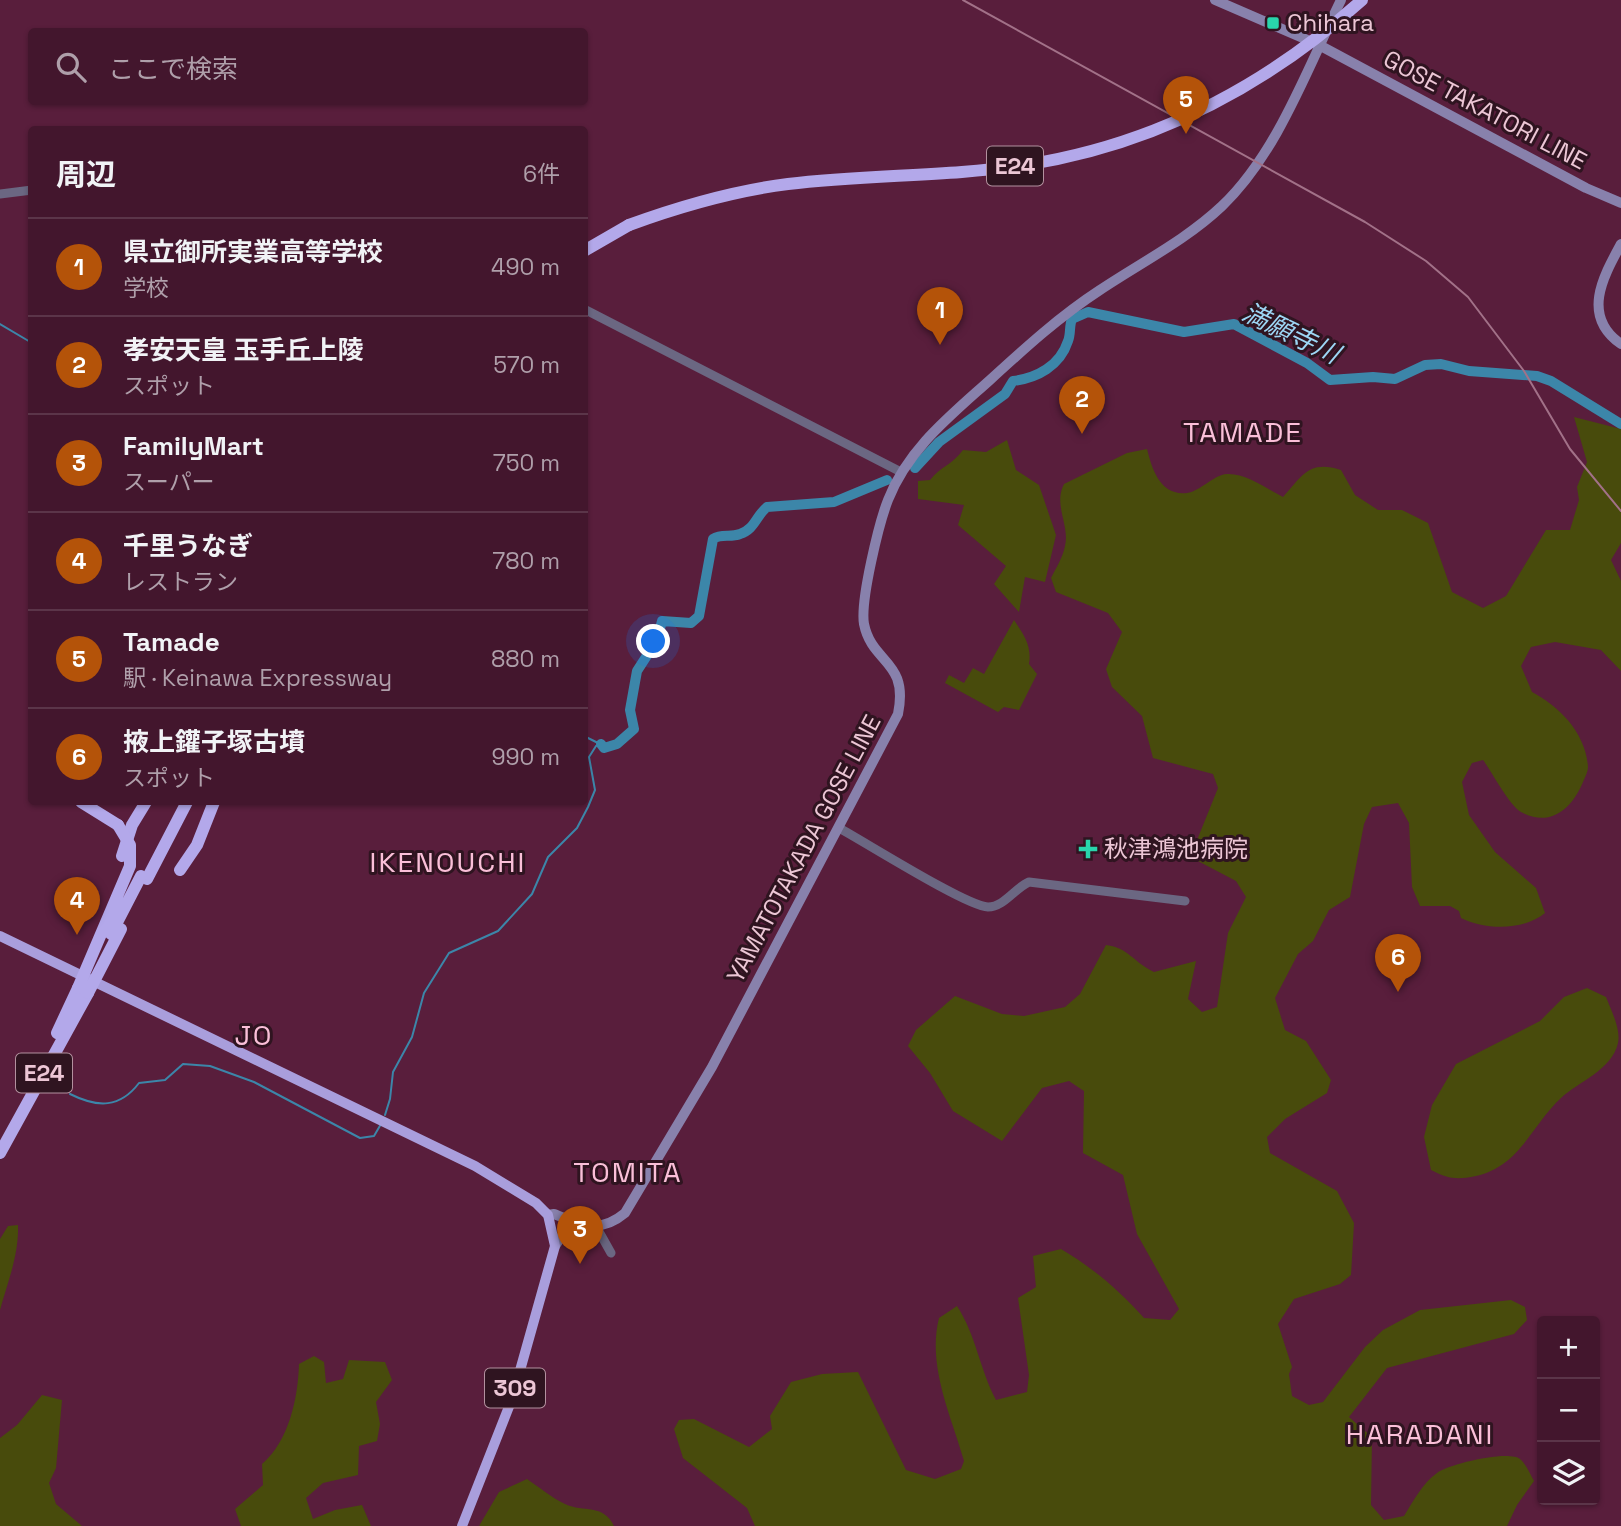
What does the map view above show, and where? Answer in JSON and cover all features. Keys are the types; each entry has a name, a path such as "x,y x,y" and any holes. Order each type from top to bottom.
{"highway":[{"name":"E24","path":"588,246 629,225 696,202 757,188 824,180 1003,168 1058,159 1119,144 1185,119 1242,90 1318,38 1362,0"},
{"path":"82,990 130,866 130,845 118,825 85,805"},
{"path":"122,856 132,825 144,805"},
{"name":"E24","path":"144,878 178,805"},
{"name":"E24","path":"0,1151 82,990 185,805"},
{"path":"180,870 197,845 213,805"},
{"path":"0,936 475,1166 536,1203 548,1215"},
{"name":"E24","path":"0,1151 82,990"},
{"name":"309","path":"462,1526 512,1399 555,1245 548,1215"}],"main road":[{"name":"GOSE TAKATORI LINE","path":"1215,0 1319,45 1586,188 1621,203"},
{"name":"YAMATOTAKADA GOSE LINE","path":"597,1228 615,1222 625,1213 712,1067 898,714 901,702 898,677 868,636 864,613 887,502 901,471 926,439 1047,329 1100,290 1173,245 1224,204 1268,148 1341,0"},
{"path":"1621,244 1601,280 1597,304 1600,320 1606,331 1621,344"},
{"path":"548,1215 554,1214 597,1228"},
{"path":"555,1245 565,1231 585,1226"}],"street":[{"path":"0,194 28,190"},
{"path":"588,311 901,471"},
{"path":"839,828 937,884 988,907 998,904 1019,886 1029,882 1185,901"},
{"path":"597,1228 611,1253"}],"shaded area":[{"path":"1574,417 1621,429 1621,543 1611,560 1621,581 1621,671 1601,650 1555,642 1531,647 1521,666 1532,692 1552,705 1569,722 1577,732 1586,755 1588,769 1583,782 1573,800 1559,813 1541,818 1521,812 1506,796 1483,760 1472,763 1462,782 1469,815 1495,852 1536,888 1545,913 1526,923 1504,927 1471,922 1461,918 1459,911 1450,906 1420,906 1412,887 1409,823 1398,803 1372,807 1364,824 1350,897 1329,910 1313,941 1298,954 1275,998 1285,1030 1306,1041 1331,1080 1327,1093 1285,1119 1267,1137 1270,1153 1337,1191 1354,1223 1351,1275 1340,1284 1294,1299 1278,1324 1292,1367 1289,1374 1292,1396 1309,1405 1323,1402 1365,1347 1383,1330 1420,1310 1511,1300 1525,1307 1527,1320 1514,1334 1387,1368 1349,1417 1372,1437 1371,1505 1384,1520 1404,1516 1427,1482 1444,1469 1478,1459 1504,1456 1520,1459 1534,1481 1517,1505 1507,1526 755,1526 747,1508 683,1458 674,1429 679,1420 694,1419 749,1447 772,1429 770,1416 791,1382 822,1374 858,1372 906,1470 935,1479 961,1469 964,1461 938,1372 936,1336 939,1318 957,1306 969,1329 996,1400 1027,1392 1029,1375 1018,1298 1036,1287 1033,1256 1061,1249 1105,1280 1144,1318 1170,1320 1179,1309 1137,1234 1123,1175 1083,1153 1084,1091 1069,1081 1042,1088 1002,1141 953,1111 930,1073 908,1046 916,1030 955,996 1002,1014 1024,1016 1065,1007 1080,994 1106,945 1126,952 1154,972 1196,961 1188,999 1202,1012 1217,1007 1228,933 1246,897 1236,881 1196,860 1193,850 1218,788 1213,774 1153,758 1142,716 1112,687 1106,669 1122,632 1108,613 1056,592 1051,578 1065,546 1060,500 1064,484 1127,453 1147,449 1159,480 1164,486 1178,493 1192,492 1217,477 1234,474 1283,497 1302,476 1314,468 1330,467 1341,470 1355,495 1378,510 1402,510 1428,523 1452,592 1483,608 1506,596 1546,530 1570,530 1579,500 1577,487 1587,462"},
{"path":"1007,440 1016,470 1039,485 1056,535 1045,582 1025,577 1019,612 994,584 1006,566 958,525 964,505 918,499 918,481 930,480 963,450 986,452"},
{"path":"1014,620 1028,646 1029,664 1037,674 1019,710 1004,707 998,712 945,683 949,675 964,683 973,668 984,674"},
{"path":"1587,988 1606,997 1617,1026 1618,1043 1609,1061 1561,1098 1504,1164 1491,1171 1463,1178 1448,1177 1431,1170 1424,1137 1432,1105 1456,1064 1540,1021 1564,997"},
{"path":"18,1225 15,1257 0,1310 0,1239 8,1226"},
{"path":"314,1356 324,1362 326,1383 343,1379 349,1360 385,1362 392,1380 376,1402 380,1424 377,1441 359,1446 358,1475 323,1483 306,1498 313,1519 335,1510 362,1505 371,1526 241,1526 235,1509 263,1485 262,1464 279,1443 290,1418 297,1391 299,1364"},
{"path":"42,1395 62,1400 56,1468 49,1483 56,1504 82,1526 0,1526 0,1438 17,1425"},
{"path":"527,1479 565,1504 599,1511 610,1519 614,1526 479,1526 499,1492"}],"waterway":[{"name":"満願寺川","path":"915,468 939,442 1005,394 1013,381 1039,374 1053,364 1068,341 1072,319 1088,312 1184,332 1234,324 1307,363 1330,380 1373,377 1395,379 1425,365 1441,364 1469,371 1537,376 1551,381 1621,424"},
{"path":"0,324 28,341"},
{"name":"満願寺川","path":"601,744 604,748 617,744 634,729 630,710 637,671 657,640 662,621 691,623 699,616 713,539 745,532 767,507 834,502 887,480"},
{"path":"588,738 600,744"},
{"path":"385,1115 393,1072 412,1037 424,993 449,953 498,931 532,894 548,857 577,828 588,807 595,790 589,757 596,746 601,744"},
{"path":"70,1094 90,1102 108,1103 124,1097 139,1083 165,1080 183,1064 210,1066 254,1082 360,1138 374,1136 381,1124"}],"railway":[{"path":"963,0 1365,222 1426,261 1468,297 1524,371 1570,449 1621,511"}],"place":[{"name":"Chihara","path":"1273,23"},
{"name":"Tamade","path":"1186,134"},
{"name":"県立御所実業高等学校","path":"940,345"},
{"name":"孝安天皇 玉手丘上陵","path":"1082,434"},
{"name":"秋津鴻池病院","path":"1088,849"},
{"name":"千里うなぎ","path":"77,935"},
{"name":"掖上鑵子塚古墳","path":"1398,992"},
{"name":"FamilyMart","path":"580,1264"}],"district":[{"name":"TAMADE","path":"1243,432"},
{"name":"IKENOUCHI","path":"448,862"},
{"name":"JO","path":"254,1035"},
{"name":"TOMITA","path":"628,1172"},
{"name":"HARADANI","path":"1420,1434"}]}
